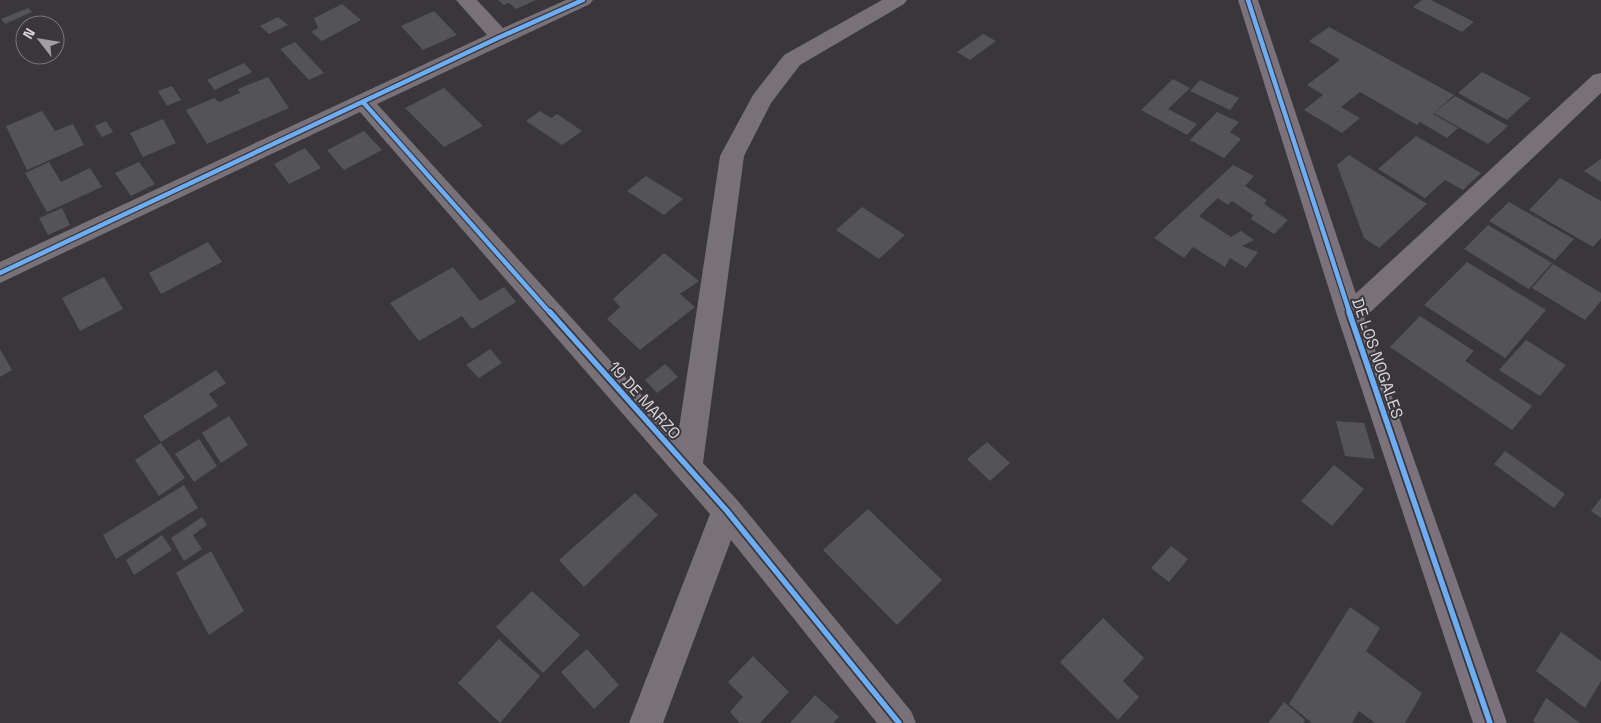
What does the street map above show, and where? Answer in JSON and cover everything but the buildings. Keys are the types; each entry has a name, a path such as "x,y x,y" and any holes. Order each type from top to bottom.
{"street":[{"path":"466,0 500,37"},
{"path":"0,273 500,37 583,0"},
{"path":"688,467 732,156 761,100 792,60 897,0"},
{"name":"DE LOS NOGALES","path":"1248,0 1350,315 1490,723"},
{"path":"1350,315 1601,80"},
{"name":"19 DE MARZO","path":"363,102 727,511 900,723"},
{"path":"646,723 727,511"}],"cycle path":[{"path":"0,273 500,37 583,0"},
{"path":"1248,0 1350,315 1490,723"},
{"path":"363,102 727,511 899,723"}]}
